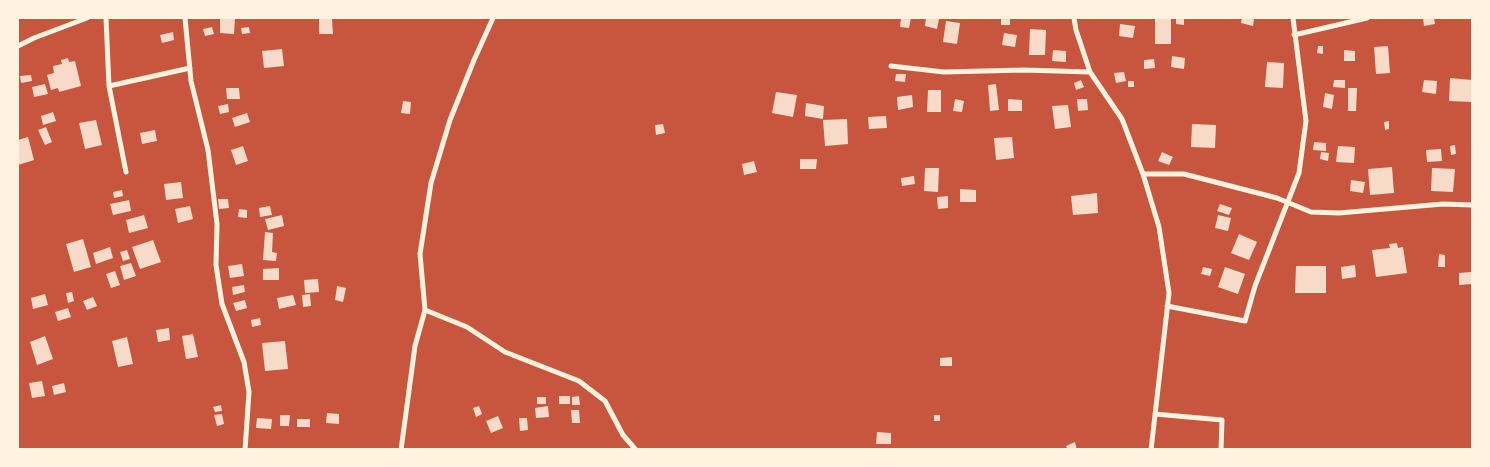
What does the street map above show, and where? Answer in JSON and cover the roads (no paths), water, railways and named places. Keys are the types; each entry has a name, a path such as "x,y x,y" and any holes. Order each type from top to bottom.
{"street":[{"path":"18,46 87,18"},
{"path":"106,18 109,86 126,172"},
{"path":"185,18 191,81 208,150 217,224 216,265 222,304 244,362 249,392 245,450"},
{"path":"401,450 415,346 425,310 420,254 432,184 450,120 493,18"},
{"path":"1074,18 1090,72 1122,119 1159,227 1168,293 1151,450"},
{"path":"1167,306 1245,321 1255,286 1300,173 1306,121 1293,18"},
{"path":"1294,35 1367,18"},
{"path":"891,66 944,72 1024,70 1090,72"},
{"path":"109,86 190,68"},
{"path":"1142,174 1184,174 1277,198 1311,212 1339,213 1443,204 1472,205"},
{"path":"425,310 467,327 505,352 579,381 605,401 623,435 636,450"},
{"path":"1155,414 1222,420 1221,450"}]}
